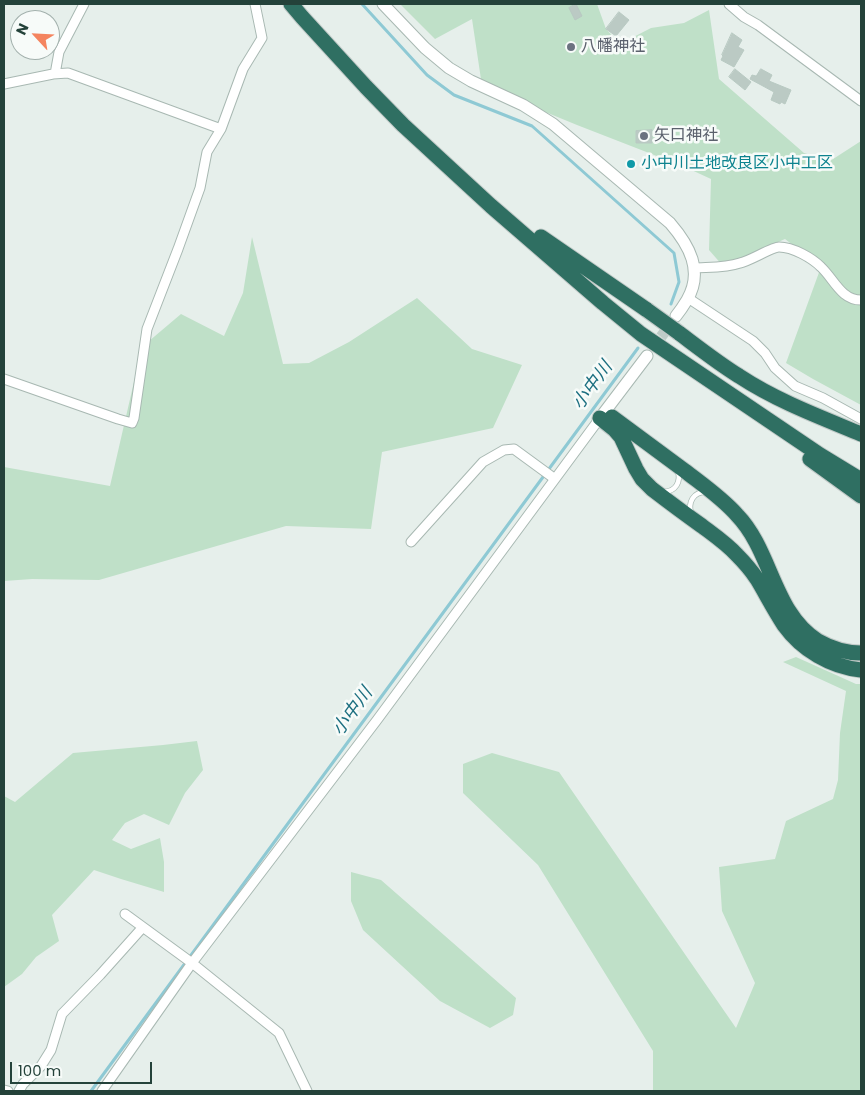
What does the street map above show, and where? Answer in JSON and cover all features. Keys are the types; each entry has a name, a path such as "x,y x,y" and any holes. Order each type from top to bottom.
{"highway":[{"path":"291,4 403,125 490,206 603,304 687,371 861,496"},
{"path":"297,4 429,139 613,300 661,339 744,398 861,472"},
{"path":"541,238 647,310 740,377 774,396 861,434"},
{"path":"641,334 820,455 861,480"},
{"path":"602,414 714,493 739,517 750,531 779,593 800,626 825,645 838,650 861,653"},
{"path":"602,414 621,437 642,479 652,489 736,554 756,578 785,626 808,650 838,665 861,670"}],"street":[{"path":"55,74 58,52 84,4"},
{"path":"4,379 132,423 148,329 200,188 207,152 221,129 243,69 262,38 255,4"},
{"path":"383,4 425,48 449,68 471,81 523,105 553,124 670,224 682,237 690,252 694,268 694,278 688,298 676,316"},
{"path":"729,4 744,17 859,95"},
{"path":"4,84 68,73 221,129"},
{"path":"694,268 740,264 778,247 807,256 821,267 849,298 861,300"},
{"path":"688,298 753,341 765,353 775,368 795,386 823,398 861,419"},
{"path":"102,1091 189,960 383,712 553,477 647,356"},
{"path":"411,542 484,462 504,450 514,449 553,477"},
{"path":"125,914 189,960 279,1033 307,1091"},
{"path":"19,1091 23,1084 41,1066 51,1050 62,1014 143,927"},
{"path":"4,1090 8,1091"}],"lane":[{"path":"652,489 666,492 676,488 680,476 674,463"},
{"path":"695,522 690,508 690,502 693,497 703,492 714,493"}],"green space":[{"path":"400,4 597,4 606,29 620,44 651,28 684,23 709,10 719,79 804,153 830,161 861,141 861,405 786,363 821,267 785,239 723,266 709,250 711,179 482,86 472,19 435,39"},
{"path":"252,237 283,364 309,363 349,342 417,298 472,349 522,365 493,428 382,452 371,529 286,526 99,580 32,579 4,581 4,467 110,486 142,347 181,314 224,336 243,293"},
{"path":"796,657 856,684 861,684 861,1091 653,1091 653,1051 538,865 463,793 463,764 492,753 559,772 736,1028 755,983 722,911 719,867 775,859 786,821 833,799 838,780 840,733 846,691 783,662"},
{"path":"197,741 203,770 185,793 169,825 144,814 125,823 112,840 131,849 160,838 164,862 164,892 94,870 52,915 59,941 36,957 22,974 4,987 4,796 15,802 73,753"},
{"path":"351,872 381,880 516,998 513,1015 490,1028 440,1001 363,930 351,901"}],"building":[{"path":"576,4 582,16 575,20 569,8"},
{"path":"619,12 629,20 616,36 606,29"},
{"path":"732,33 742,40 738,47 744,50 734,67 721,60"},
{"path":"735,69 751,82 745,90 729,77"},
{"path":"761,69 772,75 769,81 791,90 785,104 771,100 774,92 750,79 752,75 756,76"},
{"path":"652,130 652,143 636,143 636,131"}],"waterway":[{"name":"小中川","path":"362,4 427,75 454,95 532,126 674,253 679,282 671,304"},
{"name":"小中川","path":"91,1091 638,348"}],"tunnel":[{"path":"651,350 673,321"}],"place":[{"name":"八幡神社","path":"571,47"},
{"name":"矢口神社","path":"644,136"},
{"name":"小中川土地改良区小中工区","path":"631,164"}]}
